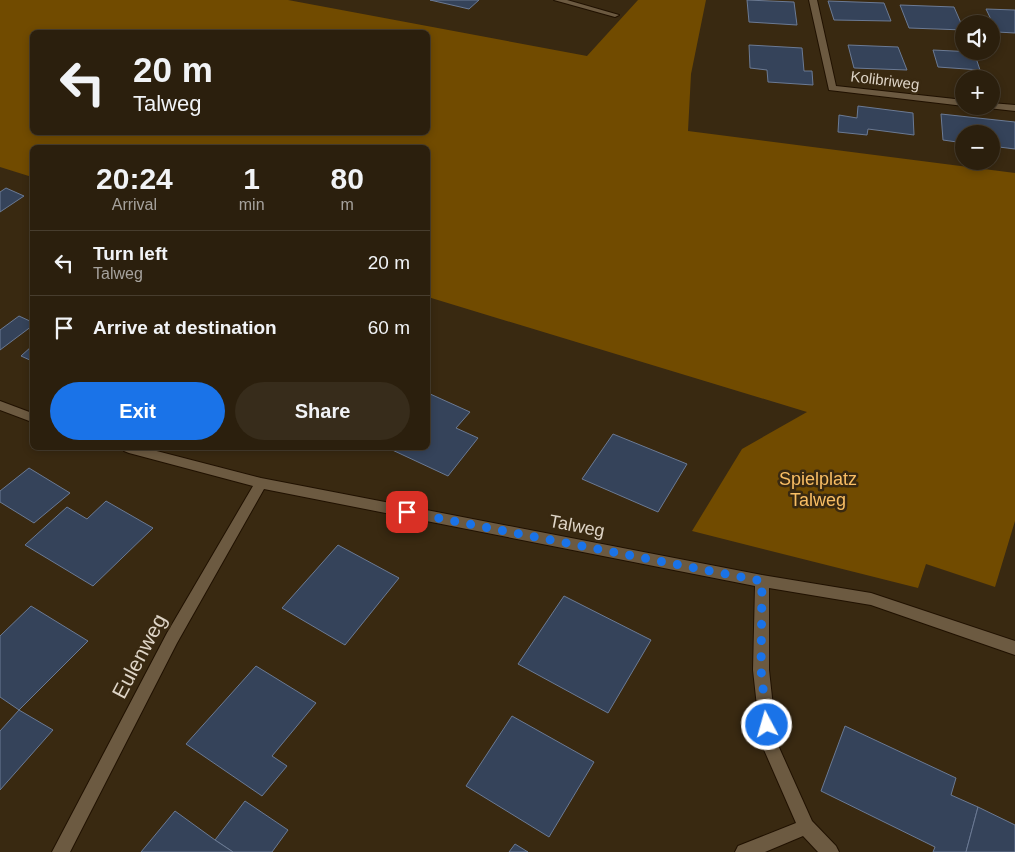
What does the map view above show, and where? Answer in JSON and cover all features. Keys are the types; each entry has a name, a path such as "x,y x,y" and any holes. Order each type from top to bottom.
{"street":[{"path":"558,0 615,16"},
{"name":"Kolibriweg","path":"813,0 832,88 955,102"},
{"path":"1000,107 1015,108"},
{"path":"0,405 30,417"},
{"name":"Talweg","path":"137,450 261,483 762,581 871,598 1015,648"},
{"name":"Eulenweg","path":"61,852 172,638 261,483"},
{"path":"762,581 761,670 769,743 806,827 830,852"},
{"path":"744,852 806,827"}],"green space":[{"name":"Spielplatz Talweg","path":"0,0 288,0 587,56 638,0 706,0 691,74 688,131 955,165 955,170 992,170 1015,173 1015,521 995,587 926,564 918,588 692,531 742,449 807,412 430,298 430,145 30,145 30,176 0,167"}],"building":[{"path":"430,0 479,0 469,9"},
{"path":"747,0 794,2 797,25 749,22"},
{"path":"828,1 884,3 891,21 834,20"},
{"path":"900,5 954,7 957,15 955,15 955,30 909,28"},
{"path":"986,9 1015,10 1015,33 1000,32 1000,15 989,15"},
{"path":"749,45 802,48 804,71 812,71 813,85 768,82 767,70 750,68"},
{"path":"848,45 898,47 907,70 854,68"},
{"path":"933,50 955,51 955,60 977,60 980,70 938,67"},
{"path":"858,106 913,113 914,135 868,129 867,135 838,132 839,115 857,118"},
{"path":"941,114 1015,122 1015,149 1000,147 1000,125 955,125 955,142 943,140"},
{"path":"6,188 24,196 0,212 0,192"},
{"path":"19,316 30,321 30,328 0,350 0,330"},
{"path":"30,348 30,360 21,356"},
{"path":"430,394 470,412 456,428 478,438 448,476 392,450 430,450"},
{"path":"613,434 687,464 658,512 582,479"},
{"path":"29,468 70,493 34,523 0,502 0,491"},
{"path":"106,501 153,528 93,586 25,545 67,507 87,519"},
{"path":"338,545 399,578 345,645 282,608"},
{"path":"564,596 651,640 608,713 518,664"},
{"path":"31,606 88,641 19,710 0,697 0,636"},
{"path":"256,666 316,703 272,756 287,766 262,796 186,744"},
{"path":"19,710 53,730 0,790 0,731"},
{"path":"512,716 594,762 549,837 466,786"},
{"path":"845,726 956,778 951,795 978,807 966,852 933,852 935,847 821,791"},
{"path":"245,801 288,830 272,852 233,852 215,840"},
{"path":"978,807 1015,825 1015,852 966,852"},
{"path":"175,811 215,840 233,852 141,852"},
{"path":"515,844 528,852 509,852"}],"route":[{"path":"407,512 762,581 761,670 767,725"}]}
